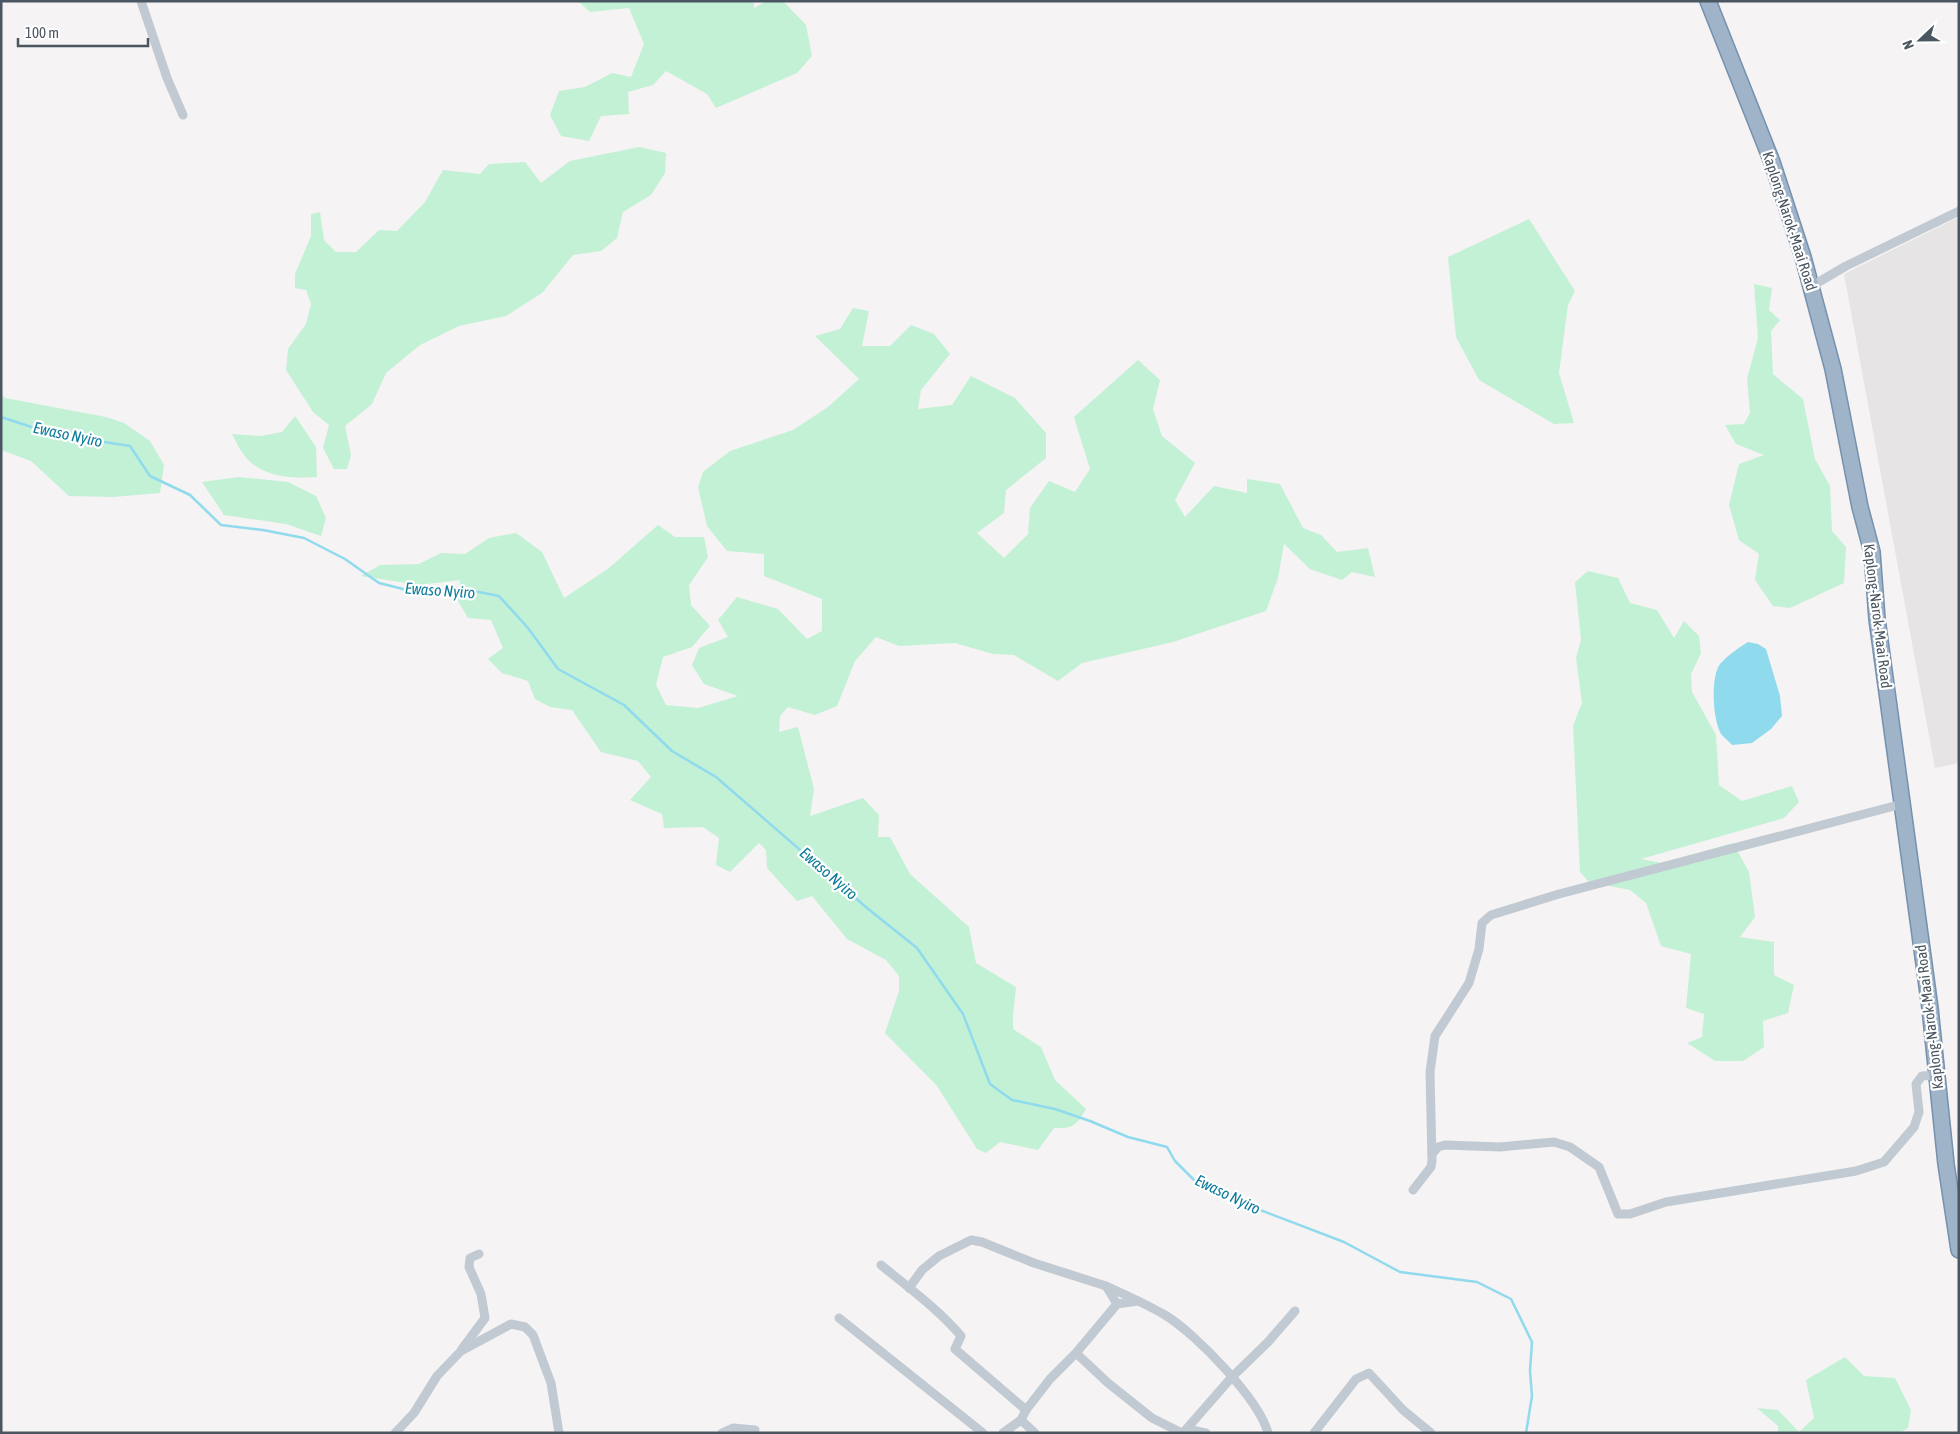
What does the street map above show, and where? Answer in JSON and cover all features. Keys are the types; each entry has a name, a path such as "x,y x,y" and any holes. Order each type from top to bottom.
{"highway":[{"name":"Kaplong-Narok-Maai Road","path":"1708,1 1772,162 1812,286 1832,369 1860,506 1872,552 1877,618 1930,1008 1946,1164 1959,1250"}],"street":[{"path":"141,1 166,78 183,115"},
{"path":"1812,286 1846,266 1959,211"},
{"path":"1413,1190 1431,1167 1430,1072 1435,1036 1469,983 1479,949 1482,923 1490,916 1560,894 1902,804"},
{"path":"1432,1154 1438,1147 1445,1145 1500,1147 1554,1142 1570,1147 1599,1167 1618,1214 1630,1214 1666,1202 1856,1171 1884,1162 1914,1127 1919,1112 1916,1084 1922,1076 1936,1075"},
{"path":"909,1288 922,1270 939,1256 971,1240 982,1242 1034,1263 1106,1286 1166,1316 1203,1346 1246,1395 1266,1426 1268,1433"},
{"path":"395,1433 414,1413 437,1376 461,1351 485,1318 481,1294 470,1267 470,1258 479,1254"},
{"path":"881,1265 948,1321 961,1336 955,1349 1026,1410"},
{"path":"1106,1286 1117,1304"},
{"path":"1003,1433 1021,1420 1026,1410 1050,1379 1076,1353 1117,1304 1138,1301"},
{"path":"1184,1432 1231,1378 1268,1342 1295,1311"},
{"path":"839,1318 983,1433"},
{"path":"461,1351 511,1324 525,1327 533,1335 551,1383 559,1433"},
{"path":"1076,1353 1108,1383 1152,1418 1184,1432 1206,1433"},
{"path":"1314,1433 1356,1379 1369,1373 1403,1410 1431,1433"},
{"path":"1021,1420 1035,1433"},
{"path":"722,1433 733,1428 755,1430"}],"shaded area":[{"path":"1959,217 1959,763 1935,768 1844,274"}],"green space":[{"path":"578,1 754,1 754,8 766,1 783,1 806,25 812,56 797,73 716,108 707,94 666,71 653,85 628,92 629,114 601,116 589,141 561,136 550,115 559,91 585,87 612,73 631,77 644,44 629,8 590,12"},
{"path":"639,147 666,153 665,173 651,195 623,212 617,238 601,251 573,255 542,293 506,316 459,326 420,345 386,373 372,404 345,426 351,455 347,469 334,469 323,448 329,425 313,412 286,370 288,349 306,324 311,304 306,290 295,288 295,274 311,236 311,214 320,212 324,240 336,252 356,252 379,230 397,231 425,202 443,170 480,174 489,164 525,162 541,183 570,161"},
{"path":"1529,219 1575,291 1568,305 1559,373 1574,423 1554,424 1479,380 1456,337 1448,257"},
{"path":"1754,284 1772,288 1769,310 1780,320 1771,331 1773,374 1803,399 1815,459 1830,486 1832,531 1846,547 1844,583 1790,608 1773,606 1755,580 1759,554 1739,540 1729,505 1739,464 1764,455 1736,444 1725,425 1744,424 1750,413 1747,379 1758,338"},
{"path":"853,308 869,311 862,346 890,346 911,325 934,334 950,354 921,390 918,409 952,405 971,376 1015,398 1046,433 1046,458 1006,490 1004,513 977,533 1004,558 1028,534 1030,508 1049,481 1075,492 1090,469 1074,417 1138,360 1160,380 1153,409 1162,436 1195,463 1175,500 1185,517 1214,486 1247,493 1247,479 1280,484 1303,528 1321,535 1337,552 1368,548 1375,577 1352,572 1342,580 1310,569 1284,544 1278,578 1266,611 1173,642 1082,663 1058,681 1014,655 993,654 955,643 899,646 876,637 855,661 837,706 815,715 788,707 780,716 779,732 798,727 814,789 810,816 863,798 879,815 878,837 890,837 910,874 969,927 976,963 1016,987 1013,1029 1041,1047 1055,1080 1086,1109 1074,1125 1066,1128 1054,1128 1038,1150 1000,1142 986,1153 977,1149 937,1086 885,1033 899,991 899,976 886,960 847,939 812,896 797,901 767,868 766,850 759,843 730,872 716,865 719,838 703,827 664,828 662,814 630,800 651,777 638,761 601,752 572,710 550,707 535,699 528,681 502,673 488,659 503,648 491,620 468,618 458,601 460,580 419,585 361,576 380,565 419,564 441,553 465,554 489,538 516,533 542,552 564,598 609,568 658,525 675,537 704,537 708,557 689,585 691,605 710,626 692,647 663,657 656,685 666,705 698,708 738,696 704,684 692,665 699,648 728,637 718,620 737,597 778,609 807,639 822,631 822,599 764,576 764,554 727,551 707,526 698,487 703,472 730,451 793,430 828,407 859,379 815,336 840,329"},
{"path":"1,394 5,398 106,417 124,423 150,441 164,465 160,493 113,497 69,496 31,461 1,450"},
{"path":"295,416 316,447 317,477 287,477 259,468 244,455 232,434 261,436 282,432"},
{"path":"239,477 288,482 316,496 326,518 321,536 286,524 224,515 202,482"},
{"path":"1588,571 1618,578 1630,603 1657,610 1674,638 1684,621 1699,636 1701,653 1691,674 1692,692 1716,735 1719,785 1742,801 1792,786 1799,802 1784,818 1641,859 1662,863 1733,843 1749,872 1755,917 1740,937 1774,942 1774,975 1794,985 1788,1013 1763,1021 1764,1047 1743,1061 1715,1061 1687,1043 1702,1037 1704,1014 1686,1008 1691,954 1661,946 1646,903 1630,890 1589,882 1580,872 1573,726 1582,703 1576,658 1581,640 1575,582"},
{"path":"1845,1357 1864,1376 1895,1378 1911,1410 1908,1428 1900,1433 1778,1433 1778,1426 1757,1408 1778,1410 1799,1432 1814,1418 1806,1380"}],"water":[{"path":"1748,642 1758,644 1766,649 1780,696 1782,716 1771,729 1752,743 1732,745 1718,728 1714,699 1715,679 1720,664"}],"waterway":[{"name":"Ewaso Nyiro","path":"1,417 53,434 130,446 150,476 190,495 221,525 263,530 304,538 345,559 379,583 411,591 458,588 499,596 528,628 558,669 624,705 672,751 716,777 867,908 917,948 963,1014 990,1084 1012,1100 1055,1109 1128,1137 1167,1147 1175,1161 1195,1181 1224,1190 1247,1205 1344,1242 1400,1272 1477,1282 1511,1299 1532,1342 1530,1371 1532,1396 1526,1433"}]}
